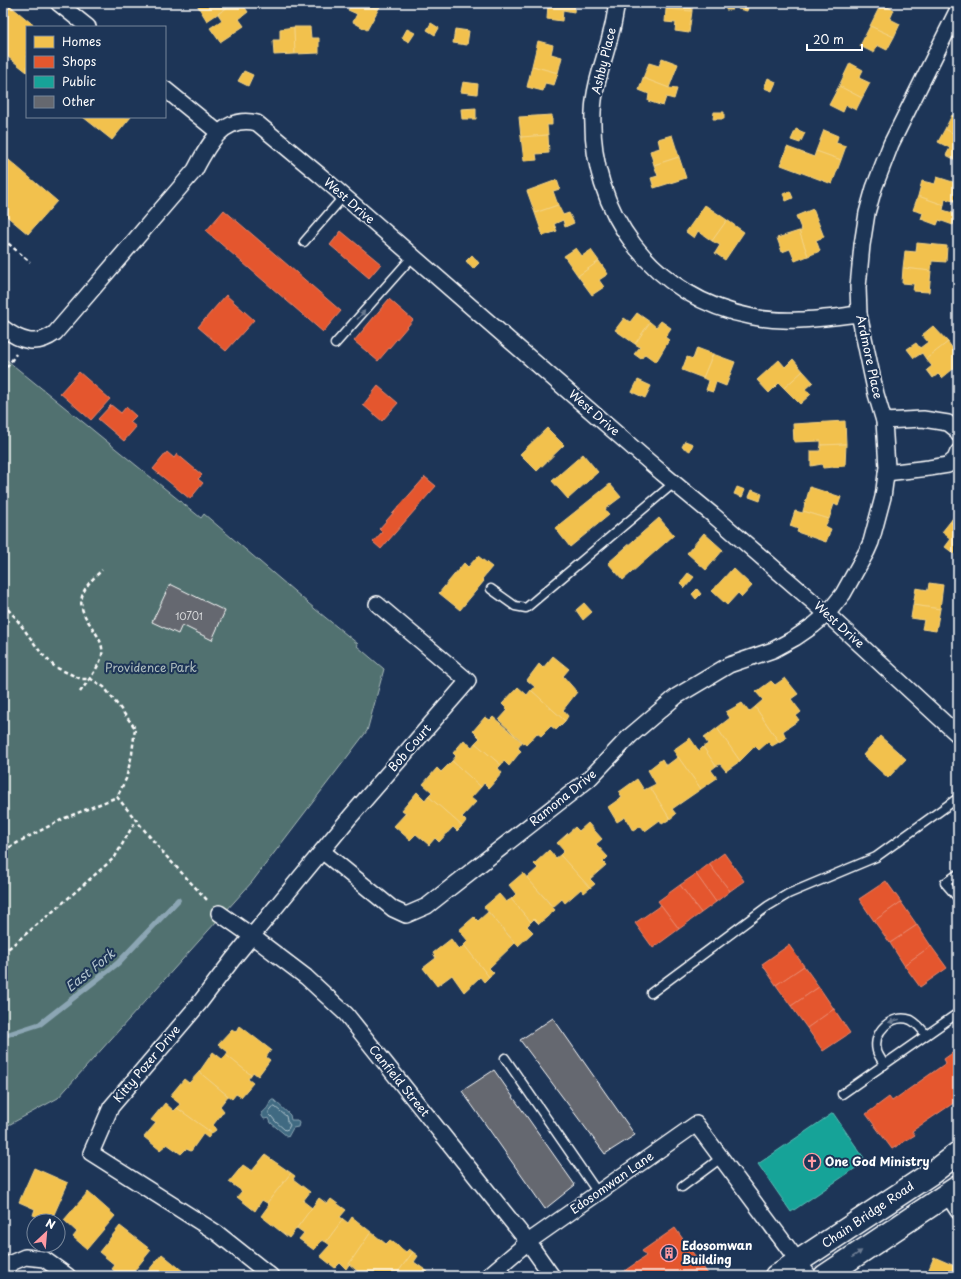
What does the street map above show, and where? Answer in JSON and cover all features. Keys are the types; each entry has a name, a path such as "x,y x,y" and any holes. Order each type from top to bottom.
{"main road":[{"name":"Chain Bridge Road","path":"776,1276 803,1269 958,1153"},
{"path":"825,1276 954,1197"}],"street":[{"path":"58,3 87,26"},
{"name":"Ashby Place","path":"616,3 612,32 599,71 595,91 592,134 596,163 603,189 613,213 627,236 645,259 670,281 695,297 725,310 754,317 782,320 859,314"},
{"name":"Ardmore Place","path":"827,614 843,594 868,551 883,498 886,473 884,421 876,394 859,314 858,288 867,213 874,188 891,144 958,9"},
{"path":"166,90 219,133"},
{"name":"West Drive","path":"3,328 19,338 26,340 35,341 48,338 55,334 195,170 209,145 219,133 233,124 249,121 257,123 344,196 827,614 958,735"},
{"path":"884,421 923,419 948,423 958,431 958,434"},
{"path":"886,473 948,465 955,459 958,452"},
{"name":"Bob Court","path":"277,907 322,851 468,681 377,604"},
{"name":"Ramona Drive","path":"322,851 393,909 406,915 427,906 589,779 630,736 678,696 729,666 773,650 795,638 827,614"},
{"name":"Kitty Pozer Drive","path":"271,1276 217,1233 91,1153 110,1107 198,1005 252,936 277,907"},
{"name":"Canfield Street","path":"219,913 306,977 346,1014 528,1242 552,1276"},
{"name":"Edosomwan Lane","path":"528,1242 696,1124 721,1158"},
{"path":"721,1158 803,1269"},
{"path":"488,1276 528,1242"},
{"path":"3,1274 11,1264 25,1257 44,1258 68,1276"}],"lane":[{"path":"304,242 344,196"},
{"path":"335,344 413,256"},
{"path":"491,589 515,606 526,608 674,483"},
{"path":"651,993 768,906 792,892 876,857 958,798"},
{"path":"958,874 946,883 958,898"},
{"path":"842,1094 958,1013"},
{"path":"884,1065 877,1051 876,1041 880,1031 888,1023 898,1019 910,1020 920,1026 926,1035"},
{"path":"505,1058 598,1193"},
{"path":"682,1186 721,1158"}],"path":[{"path":"3,239 30,262"},
{"path":"80,692 91,679 102,657 102,645 85,618 80,599 87,586 102,570"},
{"path":"3,604 15,617 42,654 55,667 81,679 91,679 104,687 135,728 132,754 126,779 117,797 65,818 3,851"},
{"path":"117,797 165,855 219,913"},
{"path":"3,953 115,857 136,820"}],"green space":[{"name":"Providence Park","path":"3,357 201,518 204,514 358,644 357,646 384,669 367,731 252,882 58,1098 3,1128"}],"water":[{"path":"271,1100 274,1100 290,1115 291,1120 297,1120 299,1123 298,1127 293,1128 288,1137 271,1123 269,1118 264,1119 262,1116 262,1113 268,1107"}],"building: Homes":[{"path":"3,3 7,3 35,26 26,26 26,71 3,53"},
{"path":"196,3 234,3 207,21"},
{"path":"234,3 242,3 248,12 239,19 244,26 220,42 210,28 222,20 218,14"},
{"path":"352,3 365,3 378,10 367,30 353,22 357,14 348,10"},
{"path":"365,3 382,3 378,10"},
{"path":"548,3 575,3 574,12 563,10 562,21 547,19"},
{"path":"667,3 692,3 692,11 666,9"},
{"path":"726,3 733,3 732,10 726,10"},
{"path":"739,3 749,3 747,11 738,9"},
{"path":"881,4 894,10 890,19 900,24 894,37 870,26"},
{"path":"666,9 692,11 689,33 675,31 676,23 665,22"},
{"path":"431,23 439,28 435,35 427,30"},
{"path":"870,26 894,37 887,50 877,45 874,53 860,46"},
{"path":"294,27 295,54 274,55 273,40 280,40 280,29"},
{"path":"294,27 310,27 311,38 319,38 319,53 295,54"},
{"path":"407,29 415,33 409,42 402,38"},
{"path":"455,29 469,31 467,45 453,43"},
{"path":"538,41 553,45 551,54 562,57 558,73 532,66"},
{"path":"662,58 678,64 669,88 643,78 649,63 659,66"},
{"path":"850,63 863,70 859,78 870,83 862,98 839,86"},
{"path":"532,66 558,73 554,85 545,83 543,91 527,87"},
{"path":"244,71 253,75 248,86 238,81"},
{"path":"643,78 669,88 677,89 674,99 666,97 663,106 648,101 649,94 639,90"},
{"path":"768,78 776,82 772,91 764,88"},
{"path":"463,82 478,84 477,94 461,92"},
{"path":"839,86 862,98 856,110 846,105 843,112 829,105"},
{"path":"476,108 476,119 462,119 461,109"},
{"path":"714,112 724,112 724,119 713,119"},
{"path":"552,115 552,125 547,125 548,135 521,137 519,117"},
{"path":"952,115 958,117 958,136 945,129"},
{"path":"84,118 130,118 112,140"},
{"path":"796,129 805,133 800,143 791,140"},
{"path":"945,129 958,136 958,161 946,155 950,148 938,142"},
{"path":"824,130 838,136 836,143 846,146 841,160 816,151"},
{"path":"548,135 549,153 536,154 537,160 524,161 521,137"},
{"path":"672,135 679,157 654,165 650,151 660,148 658,139"},
{"path":"787,147 814,157 816,151 841,160 832,184 781,165"},
{"path":"3,155 57,201 28,234 3,213"},
{"path":"679,157 686,178 654,188 651,178 658,176 654,165"},
{"path":"937,177 956,183 955,190 958,192 958,202 945,199 944,205 918,196 922,181 935,184"},
{"path":"557,180 560,189 553,191 558,205 535,213 527,191"},
{"path":"790,191 793,198 786,201 783,194"},
{"path":"918,196 944,205 943,210 956,214 953,225 939,220 937,225 921,219 923,213 913,210"},
{"path":"558,205 563,215 569,213 574,223 565,227 563,220 554,224 557,231 543,236 535,213"},
{"path":"705,205 727,220 712,241 698,231 694,238 686,232"},
{"path":"813,209 824,237 816,240 820,251 808,256 799,231 802,231 796,216"},
{"path":"727,220 744,232 725,260 715,253 720,245 712,241"},
{"path":"799,231 808,256 795,261 790,249 782,252 777,238"},
{"path":"917,243 947,246 946,262 932,261 931,271 903,268 905,251 916,252"},
{"path":"576,248 582,256 591,250 599,261 578,276 564,256"},
{"path":"472,255 479,263 473,269 466,261"},
{"path":"599,261 608,274 599,280 604,287 592,295 578,276"},
{"path":"903,268 931,271 929,292 913,291 914,284 902,283"},
{"path":"637,313 650,322 635,344 615,330 624,318 630,322"},
{"path":"661,321 671,328 665,337 669,340 656,362 645,354 641,359 634,354 640,347 635,344 650,322 656,327"},
{"path":"933,326 948,342 926,359 922,353 914,358 907,349 916,343 920,348 928,342 922,335"},
{"path":"948,342 958,356 958,365 942,378 938,374 933,378 927,370 932,366 926,359"},
{"path":"697,348 713,354 703,378 682,370 687,357 693,359"},
{"path":"713,354 735,362 726,386 716,382 713,392 706,390 709,381 703,378"},
{"path":"793,359 803,371 784,388 779,383 769,393 757,380 779,360 785,367"},
{"path":"803,371 813,382 805,389 811,394 800,404 784,388"},
{"path":"638,380 651,386 645,398 632,392"},
{"path":"845,421 846,444 821,445 821,441 794,442 793,424"},
{"path":"547,428 564,445 537,471 520,454"},
{"path":"685,441 693,444 690,451 682,447"},
{"path":"846,444 845,466 823,468 822,464 811,466 811,451 820,451 821,445"},
{"path":"583,454 598,472 568,499 552,481"},
{"path":"610,484 621,497 605,509 609,515 570,547 555,528"},
{"path":"737,487 745,490 742,497 734,494"},
{"path":"810,487 841,497 838,506 834,504 829,519 803,511"},
{"path":"752,490 762,494 760,501 749,497"},
{"path":"795,511 803,513 803,511 829,519 825,526 831,529 826,542 797,532 798,529 790,526"},
{"path":"958,511 958,528 950,522"},
{"path":"659,518 674,535 623,580 608,563"},
{"path":"950,522 958,528 957,556 945,547 951,539 942,532"},
{"path":"704,533 723,550 706,570 687,553"},
{"path":"478,556 492,567 482,579 484,581 460,610 439,593 464,563 468,567"},
{"path":"733,568 752,586 742,597 738,593 727,605 712,591"},
{"path":"688,573 694,577 685,588 680,583"},
{"path":"929,583 943,585 940,609 913,605 916,588 928,590"},
{"path":"697,589 701,594 696,599 692,594"},
{"path":"584,603 592,612 583,620 576,610"},
{"path":"913,605 940,609 936,631 922,629 924,620 911,618"},
{"path":"553,656 569,669 563,676 577,692 563,710 568,716 565,721 531,690 535,687 527,680 539,664 543,668"},
{"path":"785,678 798,694 791,699 801,712 796,716 799,720 783,731 786,738 779,742 755,707 763,700 756,692 771,681 775,685"},
{"path":"518,687 527,695 531,690 565,721 556,730 551,726 541,736 537,733 526,745 499,720 508,710 502,704"},
{"path":"742,703 749,712 755,707 779,742 772,746 768,742 759,750 755,746 740,761 717,728 730,718 726,712"},
{"path":"485,717 490,720 493,717 522,742 518,748 521,751 509,766 504,761 501,765 475,743 480,738 473,731"},
{"path":"717,728 740,761 726,771 720,764 716,766 703,747 708,744 704,738"},
{"path":"880,736 906,759 888,778 863,755"},
{"path":"690,738 699,751 703,747 716,766 711,770 717,778 701,789 673,750"},
{"path":"464,740 472,747 475,743 501,765 498,768 502,773 489,788 484,783 481,787 452,761 456,756 453,753"},
{"path":"678,757 701,789 672,809 676,814 670,819 650,787 656,784 648,770 662,759 666,766"},
{"path":"452,761 481,787 471,798 476,802 462,817 466,821 462,826 428,796 432,792 423,784 437,768 441,772"},
{"path":"637,779 644,790 650,787 670,819 662,824 660,820 645,831 641,826 633,831 625,817 617,822 608,807 622,797 619,792"},
{"path":"417,792 425,800 428,796 462,826 457,831 453,827 439,842 435,838 429,845 416,834 410,840 394,826 406,813 402,810"},
{"path":"588,823 602,839 596,844 608,857 603,862 606,865 590,879 595,884 590,888 560,855 564,851 557,843 575,827 579,831"},
{"path":"549,850 556,858 560,855 590,888 584,893 581,889 565,903 562,899 553,907 527,878 538,868 534,864"},
{"path":"523,873 555,910 539,924 534,919 531,922 511,899 516,894 509,885"},
{"path":"499,894 506,902 511,899 531,922 527,926 533,932 518,946 484,907"},
{"path":"488,912 515,943 489,968 494,973 489,977 464,945 468,941 459,930 474,917 478,921"},
{"path":"451,939 459,950 464,945 489,977 484,982 480,977 464,992 452,975 437,986 423,968 436,958 433,953"},
{"path":"240,1026 271,1050 266,1057 270,1060 258,1076 253,1072 251,1075 226,1055 228,1052 218,1044 232,1029 236,1032"},
{"path":"213,1052 222,1059 226,1055 251,1075 248,1079 253,1083 241,1097 236,1094 232,1099 199,1072"},
{"path":"199,1072 228,1096 220,1106 224,1111 213,1125 216,1130 212,1133 177,1108 180,1104 170,1096 184,1079 189,1083"},
{"path":"165,1103 174,1111 177,1108 212,1133 208,1138 203,1134 191,1151 186,1149 181,1154 167,1144 160,1150 144,1137 156,1123 151,1120"},
{"path":"265,1155 291,1173 267,1203 262,1200 255,1211 237,1197 242,1191 229,1182 243,1165 252,1171"},
{"path":"34,1168 68,1183 55,1213 34,1213 35,1209 19,1202"},
{"path":"291,1173 295,1176 293,1179 310,1192 303,1201 312,1208 289,1238 261,1216 269,1205 267,1203"},
{"path":"88,1192 115,1216 87,1249 73,1237 77,1232 66,1222 66,1218"},
{"path":"319,1198 327,1204 331,1199 346,1210 340,1217 343,1219 326,1242 322,1240 314,1250 299,1239 304,1233 297,1228"},
{"path":"352,1217 371,1232 346,1269 340,1263 335,1268 320,1256 330,1245 326,1242 343,1219 348,1223"},
{"path":"120,1226 151,1250 130,1276 120,1276 112,1269 115,1265 99,1252"},
{"path":"371,1232 386,1244 390,1240 406,1252 409,1249 413,1252 395,1276 360,1276 361,1274 349,1264"},
{"path":"413,1252 418,1256 414,1262 428,1272 425,1276 395,1276"},
{"path":"162,1254 189,1276 144,1276"},
{"path":"934,1257 957,1267 952,1276 926,1276"},
{"path":"957,1267 958,1276 952,1276"}],"building: Shops":[{"path":"224,210 341,311 323,332 206,231"},
{"path":"341,231 381,264 369,278 330,245"},
{"path":"226,295 254,320 226,351 198,327"},
{"path":"389,299 413,320 378,361 354,341"},
{"path":"79,372 110,399 91,420 60,393"},
{"path":"378,386 398,403 382,421 363,405"},
{"path":"111,405 121,413 126,407 136,416 130,422 136,427 124,441 98,419"},
{"path":"167,452 174,458 177,454 202,475 198,479 203,483 190,499 153,469"},
{"path":"425,477 436,486 381,549 373,542 382,532 379,529"},
{"path":"724,853 744,881 730,891 709,864"},
{"path":"709,864 730,891 716,902 696,874"},
{"path":"696,874 716,902 701,913 680,885"},
{"path":"886,881 901,902 874,921 859,899"},
{"path":"680,885 701,913 679,929 658,901"},
{"path":"901,902 917,925 890,943 874,921"},
{"path":"661,905 679,929 653,948 635,923"},
{"path":"917,925 931,946 904,965 890,943"},
{"path":"789,945 804,966 776,985 762,964"},
{"path":"931,946 947,968 920,987 904,965"},
{"path":"804,966 819,987 791,1006 776,985"},
{"path":"819,987 834,1009 807,1028 791,1006"},
{"path":"834,1009 850,1033 823,1051 807,1028"},
{"path":"958,1049 958,1100 912,1131 915,1135 892,1149 866,1114 889,1097 892,1101 946,1063 944,1059"},
{"name":"Edosomwan Building","path":"675,1228 708,1274 705,1276 621,1276 620,1274 646,1256 642,1251"}],"building: Public":[{"name":"One God Ministry","path":"833,1113 866,1161 791,1212 758,1164"}],"building: Other":[{"path":"170,584 225,611 212,640 182,625 178,634 152,622"},
{"path":"553,1018 635,1135 605,1154 520,1040"},
{"path":"494,1070 575,1185 545,1209 462,1091"}],"waterway":[{"name":"East Fork","path":"3,1036 40,1024 118,963 178,900"}],"place":[{"name":"One God Ministry","path":"812,1162"},
{"name":"Edosomwan Building","path":"669,1253"}]}
